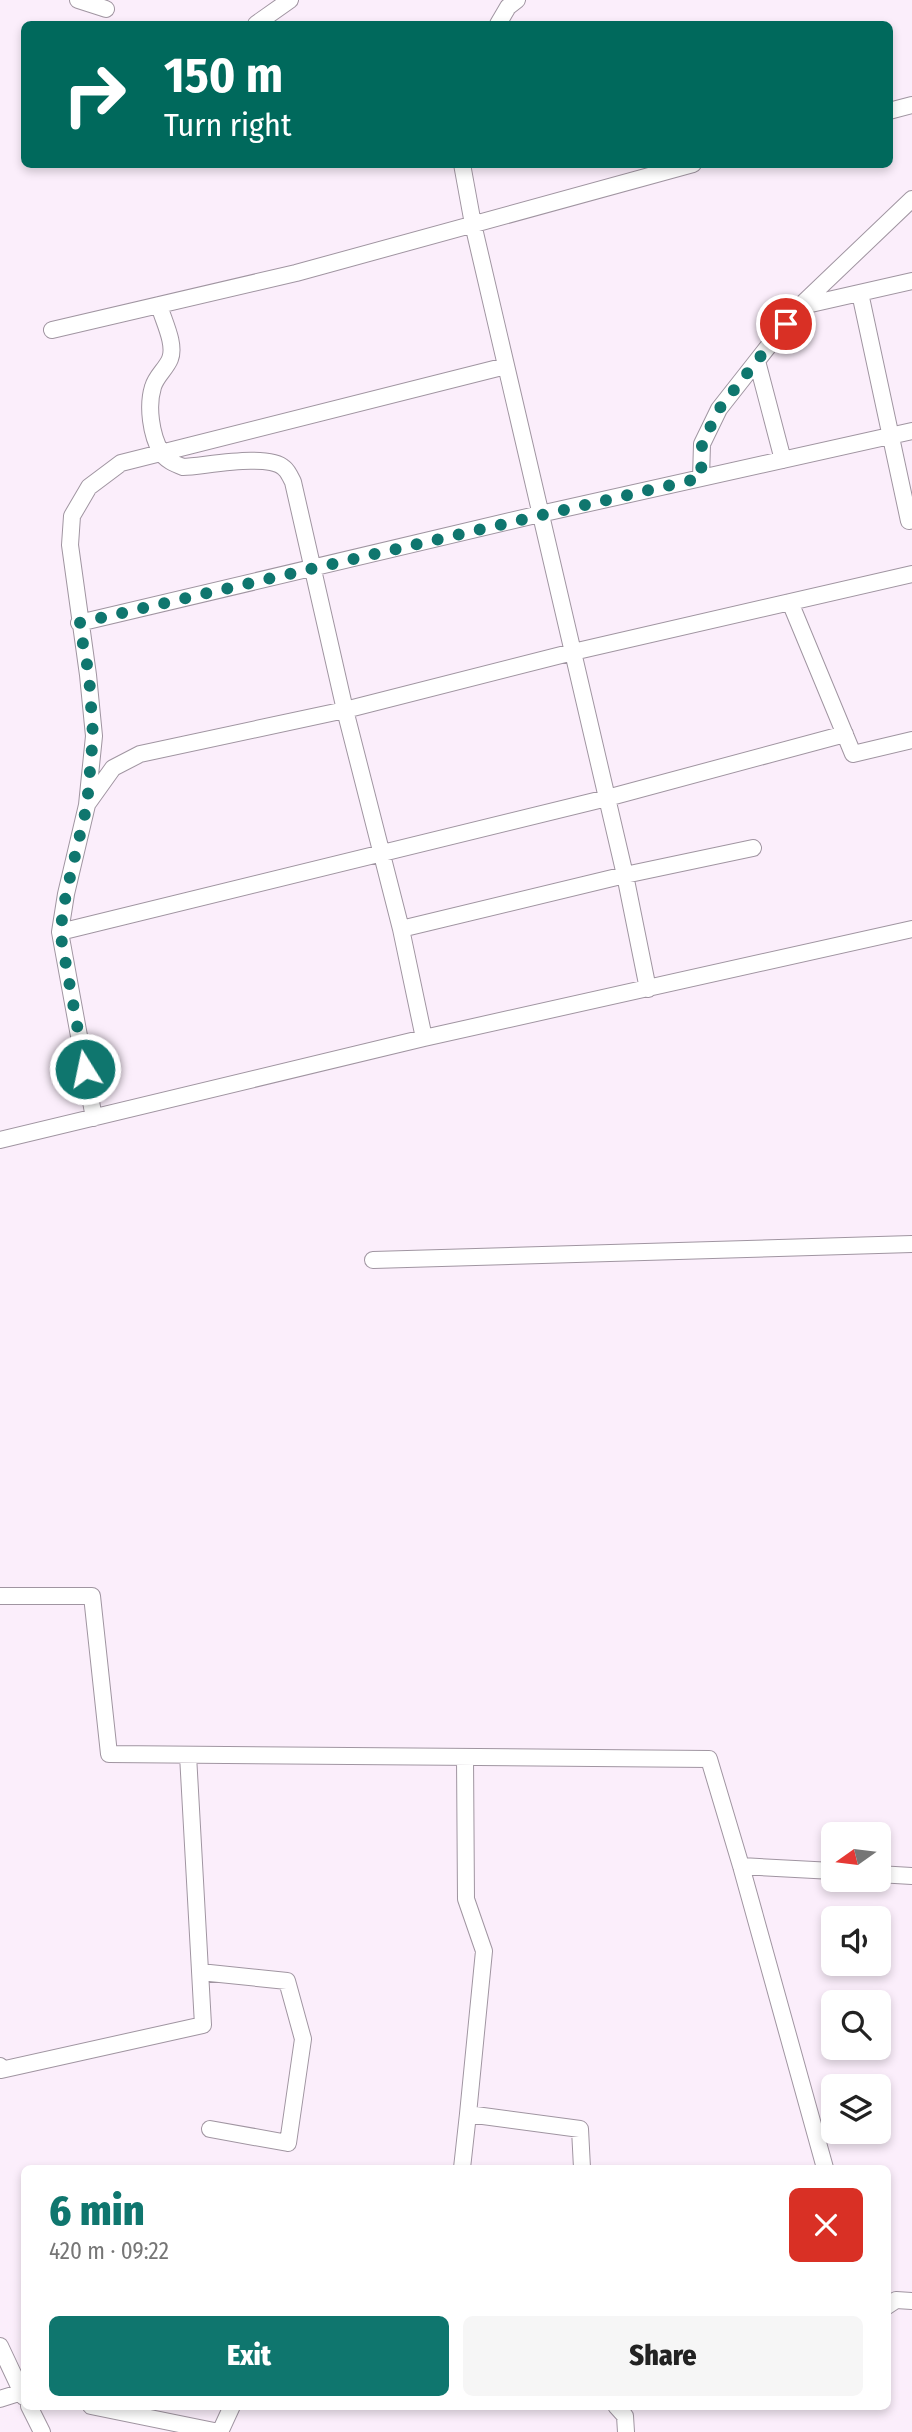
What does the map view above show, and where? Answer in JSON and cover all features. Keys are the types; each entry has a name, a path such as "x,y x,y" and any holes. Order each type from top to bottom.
{"street":[{"path":"78,0 106,9"},
{"path":"260,21 290,0"},
{"path":"500,21 509,2"},
{"path":"893,110 912,105"},
{"path":"463,168 473,224 625,875 648,989"},
{"path":"52,330 296,273 678,168"},
{"path":"701,478 702,444 719,409 800,306 912,199"},
{"path":"800,306 912,281"},
{"path":"860,293 909,522"},
{"path":"159,305 171,345 170,359 153,385 150,402 152,427 161,453 174,464 183,467 257,461 274,463 285,468 293,482 345,710 401,929 424,1038"},
{"path":"757,361 783,460"},
{"path":"94,1118 60,932 87,805 93,736 89,675 69,545 72,516 89,487 121,463 506,366"},
{"path":"79,623 540,514 912,431"},
{"path":"87,805 113,768 140,754 345,710 573,652 912,574"},
{"path":"790,602 853,754 912,740"},
{"path":"60,932 607,798 845,734"},
{"path":"401,929 625,875 753,848"},
{"path":"0,1140 424,1038 912,929"},
{"path":"373,1260 912,1244"},
{"path":"0,1596 92,1596 109,1754 709,1759 824,2165"},
{"path":"0,2066 1,2070 203,2025 188,1755"},
{"path":"462,2165 484,1951 466,1899 465,1757"},
{"path":"741,1866 821,1870"},
{"path":"891,1875 912,1876"},
{"path":"200,1972 287,1981 303,2039 289,2143 210,2129"},
{"path":"468,2113 580,2129 582,2165"},
{"path":"891,2303 896,2300 912,2301"},
{"path":"0,2346 21,2390"},
{"path":"0,2399 21,2398"},
{"path":"31,2410 42,2432"},
{"path":"111,2410 219,2432 230,2410"},
{"path":"620,2410 625,2416 626,2432"}],"route":[{"path":"85,1069 60,932 87,805 93,736 89,675 79,623 701,478 702,444 719,409 786,324"}]}
